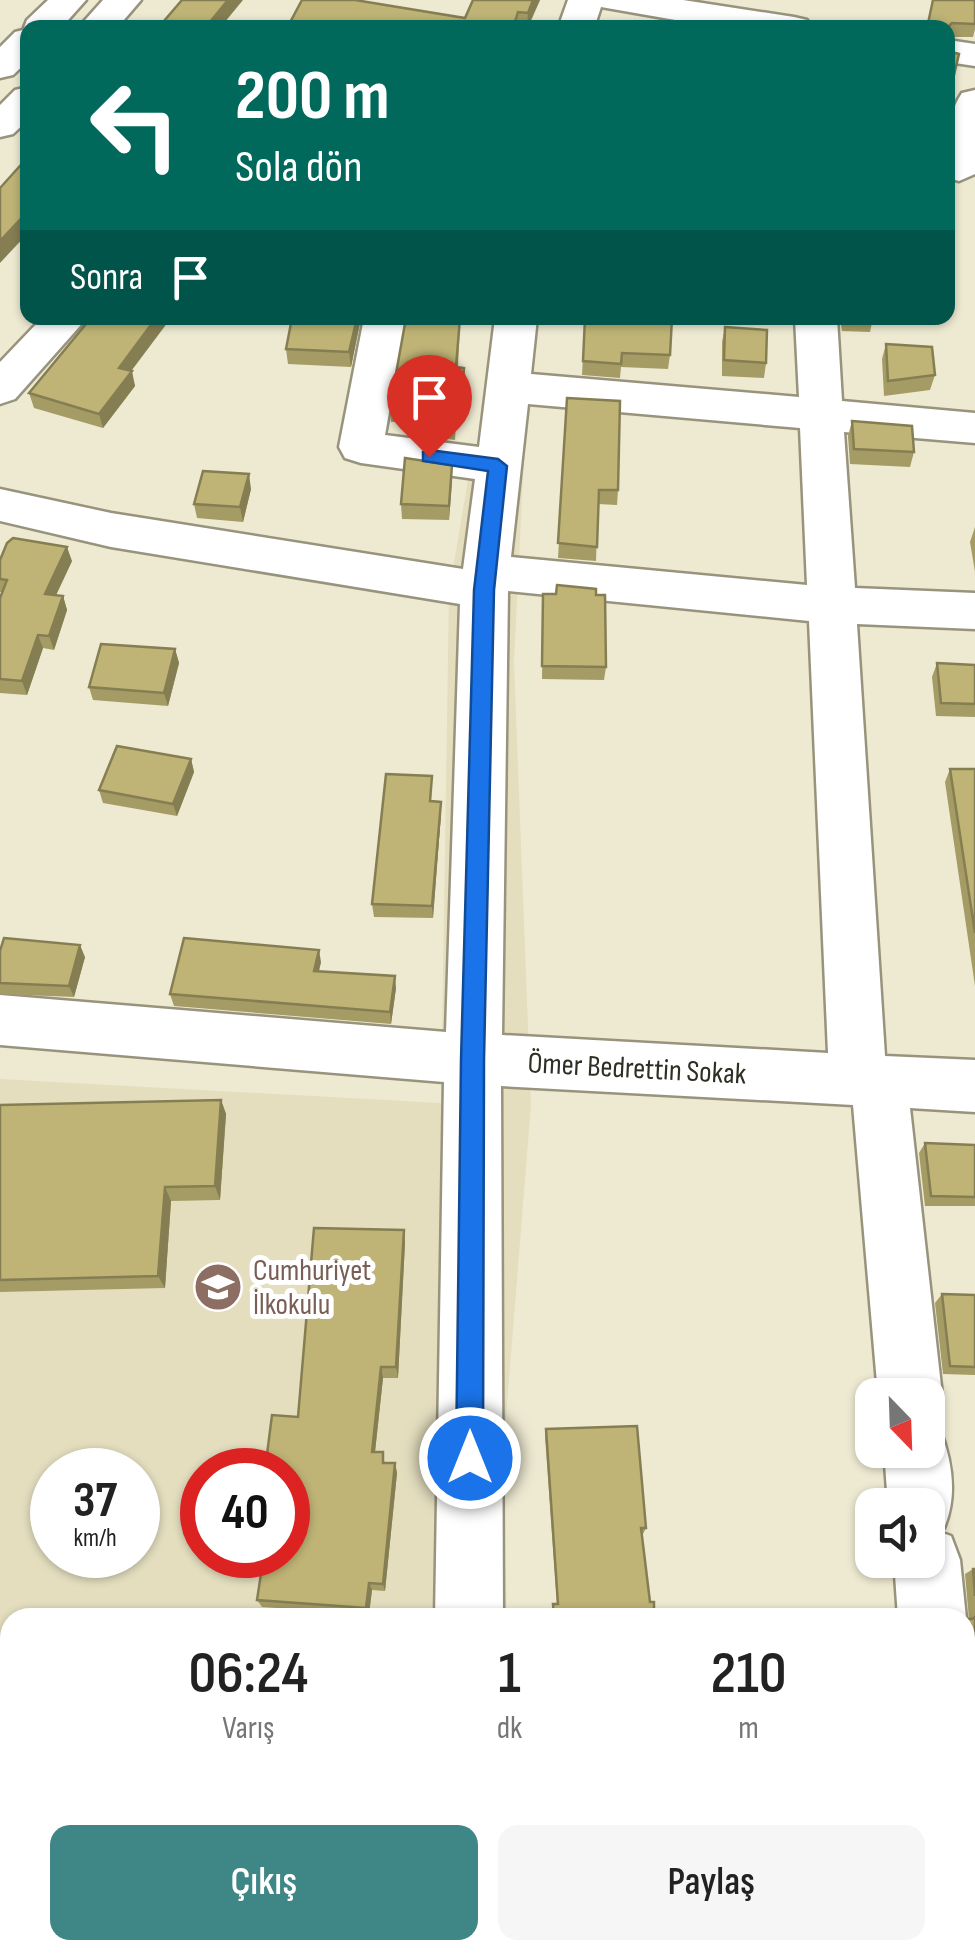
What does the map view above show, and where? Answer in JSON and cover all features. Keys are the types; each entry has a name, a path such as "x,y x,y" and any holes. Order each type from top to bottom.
{"main road":[{"path":"46,20 68,0"},
{"path":"104,20 123,0"},
{"path":"614,0 743,20"},
{"path":"960,169 975,101"},
{"path":"0,126 20,106"},
{"path":"0,389 59,325"},
{"path":"384,325 361,448 498,466"},
{"path":"468,1608 473,1060 485,581 515,325"},
{"path":"816,325 830,605 869,1081 908,1378"},
{"path":"507,386 975,428"},
{"path":"0,505 111,530 485,581 975,611"},
{"name":"Ömer Bedrettin Sokak","path":"0,1020 473,1060 975,1086"},
{"path":"928,1578 931,1608"}],"shaded area":[{"name":"Cumhuriyet İlkokulu","path":"473,450 524,457 514,662 531,1105 502,1467 507,1608 0,1608 0,1079 441,1103 449,593"}],"building":[{"path":"182,0 228,0 212,20 165,20"},
{"path":"302,0 355,0 465,18 473,0 533,0 528,13 518,12 516,20 291,20"},
{"path":"933,0 975,0 975,24 929,20"},
{"path":"20,166 20,220 0,241 0,188"},
{"path":"85,325 151,325 119,368 132,371 99,414 29,393"},
{"path":"291,325 355,325 349,352 286,349"},
{"path":"405,325 459,325 456,367 464,368 455,425 409,420 410,408 390,407"},
{"path":"585,325 672,325 670,355 622,353 621,364 583,361"},
{"path":"725,327 767,330 766,363 724,360"},
{"path":"886,344 932,347 935,375 888,381"},
{"path":"567,398 620,401 618,490 599,490 597,547 558,543"},
{"path":"852,421 912,426 914,452 854,449"},
{"path":"405,458 452,465 449,506 401,504"},
{"path":"203,471 249,474 240,507 194,504"},
{"path":"13,538 67,547 45,594 63,596 49,636 38,635 22,681 0,679 0,598 7,580 0,579 0,560"},
{"path":"557,585 596,589 596,595 605,595 606,667 542,666 543,594 556,594"},
{"path":"101,644 175,649 164,693 89,687"},
{"path":"937,663 975,665 975,704 941,703"},
{"path":"117,746 191,759 173,804 99,790"},
{"path":"950,769 975,769 975,933"},
{"path":"386,774 432,776 430,801 441,802 432,906 372,904"},
{"path":"4,938 80,945 69,986 0,983"},
{"path":"184,938 319,950 314,971 395,976 390,1012 170,994"},
{"path":"221,1100 215,1186 165,1187 158,1276 0,1280 0,1105"},
{"path":"925,1143 975,1145 975,1197 931,1196"},
{"path":"314,1228 404,1230 396,1367 381,1367 372,1452 383,1452 383,1463 395,1463 383,1584 369,1583 366,1608 257,1600 260,1578 310,1578 310,1448 268,1448 272,1415 298,1417"},
{"path":"942,1294 975,1295 975,1367 950,1366"},
{"path":"637,1426 646,1528 641,1528 654,1608 553,1608 553,1604 558,1604 546,1429"}],"place":[{"name":"Cumhuriyet İlkokulu","path":"218,1287"}],"route":[{"path":"429,457 498,466 484,590 473,1060 470,1458"}]}
